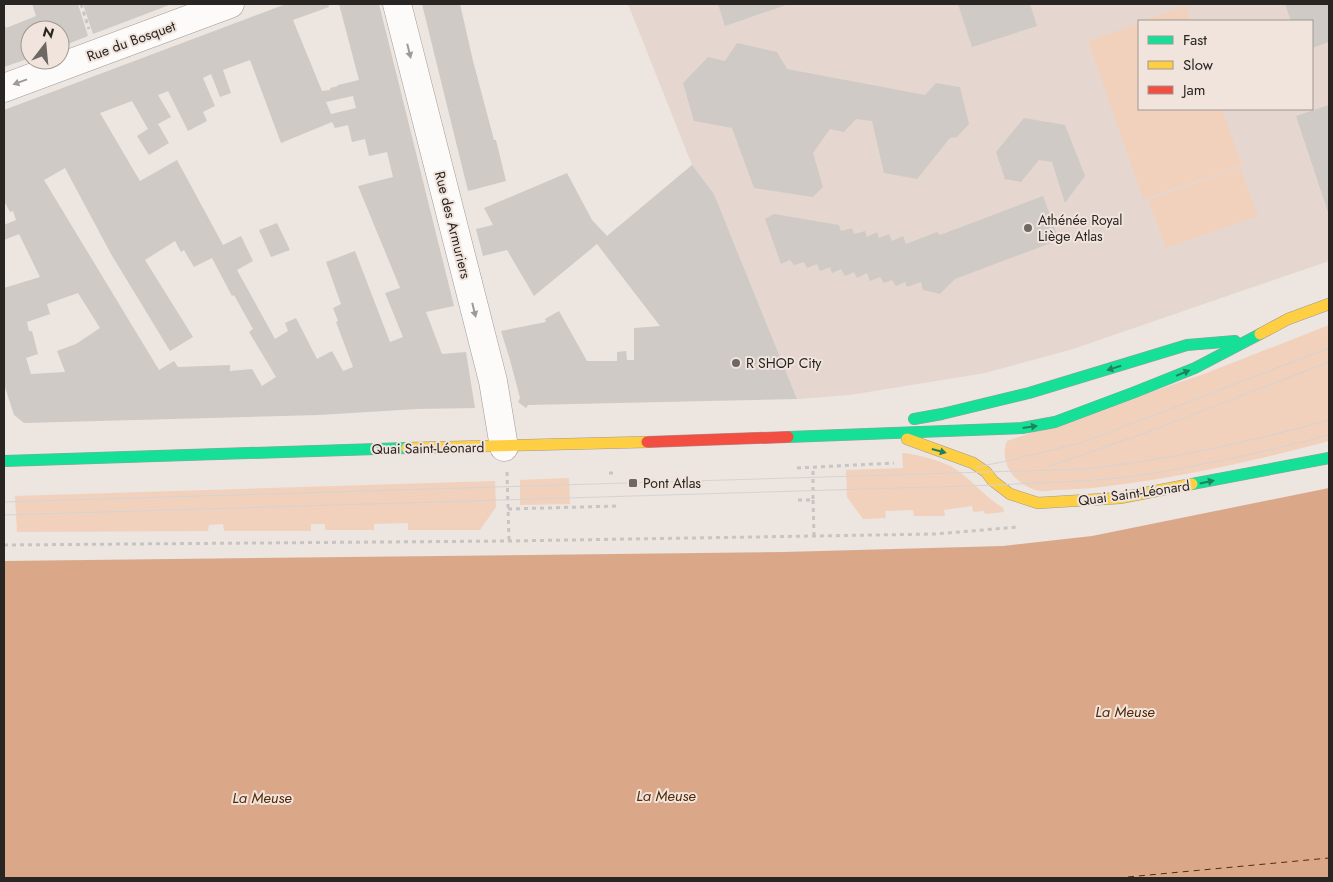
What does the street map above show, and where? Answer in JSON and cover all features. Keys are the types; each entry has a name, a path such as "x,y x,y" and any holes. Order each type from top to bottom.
{"main road":[{"name":"Quai Saint-Léonard","path":"4,461 506,460 853,435 1039,426 1084,412 1195,368 1288,319 1329,304"},
{"name":"Quai Saint-Léonard","path":"853,435 873,424 922,418 977,406 1082,378 1187,345 1246,341"},
{"path":"1053,396 1082,378"},
{"path":"993,442 996,429 1008,416"},
{"name":"Quai Saint-Léonard","path":"894,434 973,464 986,472 993,481 1010,494 1038,503 1084,501 1144,494 1329,458"},
{"path":"991,464 993,481"}],"street":[{"name":"Rue du Bosquet","path":"4,88 230,4"},
{"name":"Rue des Armuriers","path":"396,4 492,381 506,460"}],"path":[{"path":"506,460 509,541"},
{"path":"813,467 814,535"},
{"path":"798,500 813,500"},
{"path":"508,509 618,506"},
{"path":"4,545 509,541 935,534 986,531 1025,526"}],"shaded area":[{"name":"Athénée Royal Liège Atlas","path":"628,4 1329,4 1329,261 1073,349 985,373 850,395 797,399 714,194 692,165"},
{"path":"1186,6 1191,20 1146,20"},
{"path":"1138,23 1138,110 1222,110 1242,165 1143,199 1088,41"},
{"path":"1240,167 1258,216 1166,248 1148,200"},
{"path":"1329,325 1329,441 1187,474 1090,488 1044,491 1032,489 1017,479 1007,466 1005,450 1007,441 1204,374"},
{"path":"902,453 929,458 954,468 1003,508 1004,512 985,514 984,511 973,512 972,506 944,510 945,516 914,516 913,510 885,511 886,518 863,519 847,497 846,470 903,468"},
{"path":"569,478 570,504 520,505 520,480"},
{"path":"495,481 496,507 480,530 408,530 408,523 374,524 374,530 325,530 325,524 311,524 311,531 224,531 223,524 209,525 208,531 17,532 15,496"}],"water":[{"name":"La Meuse","path":"1329,488 1329,878 4,878 4,561 784,552 1003,546 1092,536"}],"building":[{"path":"32,4 78,4 88,36 70,43 70,20 26,20 36,16"},
{"path":"83,4 172,4 93,34"},
{"path":"286,4 328,4 329,7 293,20 322,91 330,90 330,88 338,85 359,80 339,4 379,4 454,306 426,312 442,354 466,352 475,408 417,409 318,415 24,423 14,415 4,384 4,288 40,277 19,234 4,240 4,225 16,220 13,211 10,212 4,201 4,110","holes":["250,60 281,143 332,122 335,128 348,125 352,142 365,139 369,156 387,152 393,177 358,186 400,288 385,293 403,337 390,342 355,251 326,262 341,304 333,308 338,321 336,322 353,367 343,371 332,351 317,359 296,318 285,323 288,331 275,339 237,270 253,261 241,236 223,245 177,160 140,181 100,113 132,101 148,129 137,136 149,155 169,143 158,124 171,117 158,95 168,91 188,131 207,121 203,112 215,106 203,78 211,74 220,97 231,93 223,70","353,96 356,108 331,114 326,102","65,168 111,254 170,351 193,337 145,260 175,241 181,252 184,250 194,267 212,258 232,296 234,295 253,329 249,332 276,377 262,386 252,369 230,371 230,365 178,367 174,361 159,370 44,180","78,293 100,328 76,344 57,351 65,372 31,374 26,358 38,354 32,331 29,331 27,322 50,314 47,304"]},
{"path":"422,4 460,4 473,61 506,181 468,191"},
{"path":"718,4 789,4 725,26"},
{"path":"958,4 1030,4 1037,26 972,47"},
{"path":"1285,4 1329,4 1329,42 1313,48 1313,20 1291,20"},
{"path":"20,22 20,61 4,67 4,23 6,28"},
{"path":"737,43 777,52 787,69 925,95 936,83 960,87 969,124 957,137 950,138 917,179 884,173 872,121 856,119 844,132 830,129 813,153 823,187 813,197 754,188 732,128 694,121 683,83 708,57 725,61"},
{"path":"1329,105 1329,215 1296,116"},
{"path":"1024,118 1065,125 1085,176 1065,203 1052,162 1039,160 1021,182 1005,179 996,152"},
{"path":"692,165 714,194 797,399 528,405 526,408 518,402 520,398 501,331 546,322 545,319 559,311 587,361 617,361 617,352 626,351 627,360 634,360 634,328 660,326 597,244 534,296 507,250 483,256 476,229 493,225 484,208 567,173 592,220 607,236"},
{"path":"1043,196 1059,240 955,279 940,294 923,290 921,282 907,287 905,282 896,286 892,280 884,283 880,277 870,281 867,273 857,278 854,272 845,276 841,269 832,273 830,267 820,271 817,264 807,268 804,262 794,265 790,260 781,264 765,219 774,214 839,225 841,231 852,228 854,234 865,231 867,237 877,232 879,238 889,234 892,241 903,236 906,244 937,232 940,235"},
{"path":"277,223 290,250 271,257 259,230"}],"ferry route":[{"path":"1117,878 1329,858"}],"tram line":[{"path":"977,467 1084,442 1329,348"},
{"path":"1050,466 1145,433 1329,362"},
{"path":"4,502 1085,469 1147,461 1208,449 1269,436 1329,420"},
{"path":"4,515 998,485 1089,480 1143,475 1190,467 1329,435"}],"traffic: fast":[{"path":"788,437 1022,428 1055,422 1195,368 1260,334"},
{"path":"914,419 1029,393 1187,345 1235,341"},
{"path":"4,461 407,448"},
{"path":"1192,484 1329,458"}],"traffic: slow":[{"path":"1260,334 1288,319 1329,304"},
{"path":"907,439 973,463 1010,494 1038,503 1120,498 1192,484"},
{"path":"407,448 647,442"}],"traffic: jam":[{"path":"647,442 788,437"}],"place":[{"name":"Athénée Royal Liège Atlas","path":"1028,228"},
{"name":"R SHOP City","path":"736,363"},
{"name":"Pont Atlas","path":"633,483"}]}
